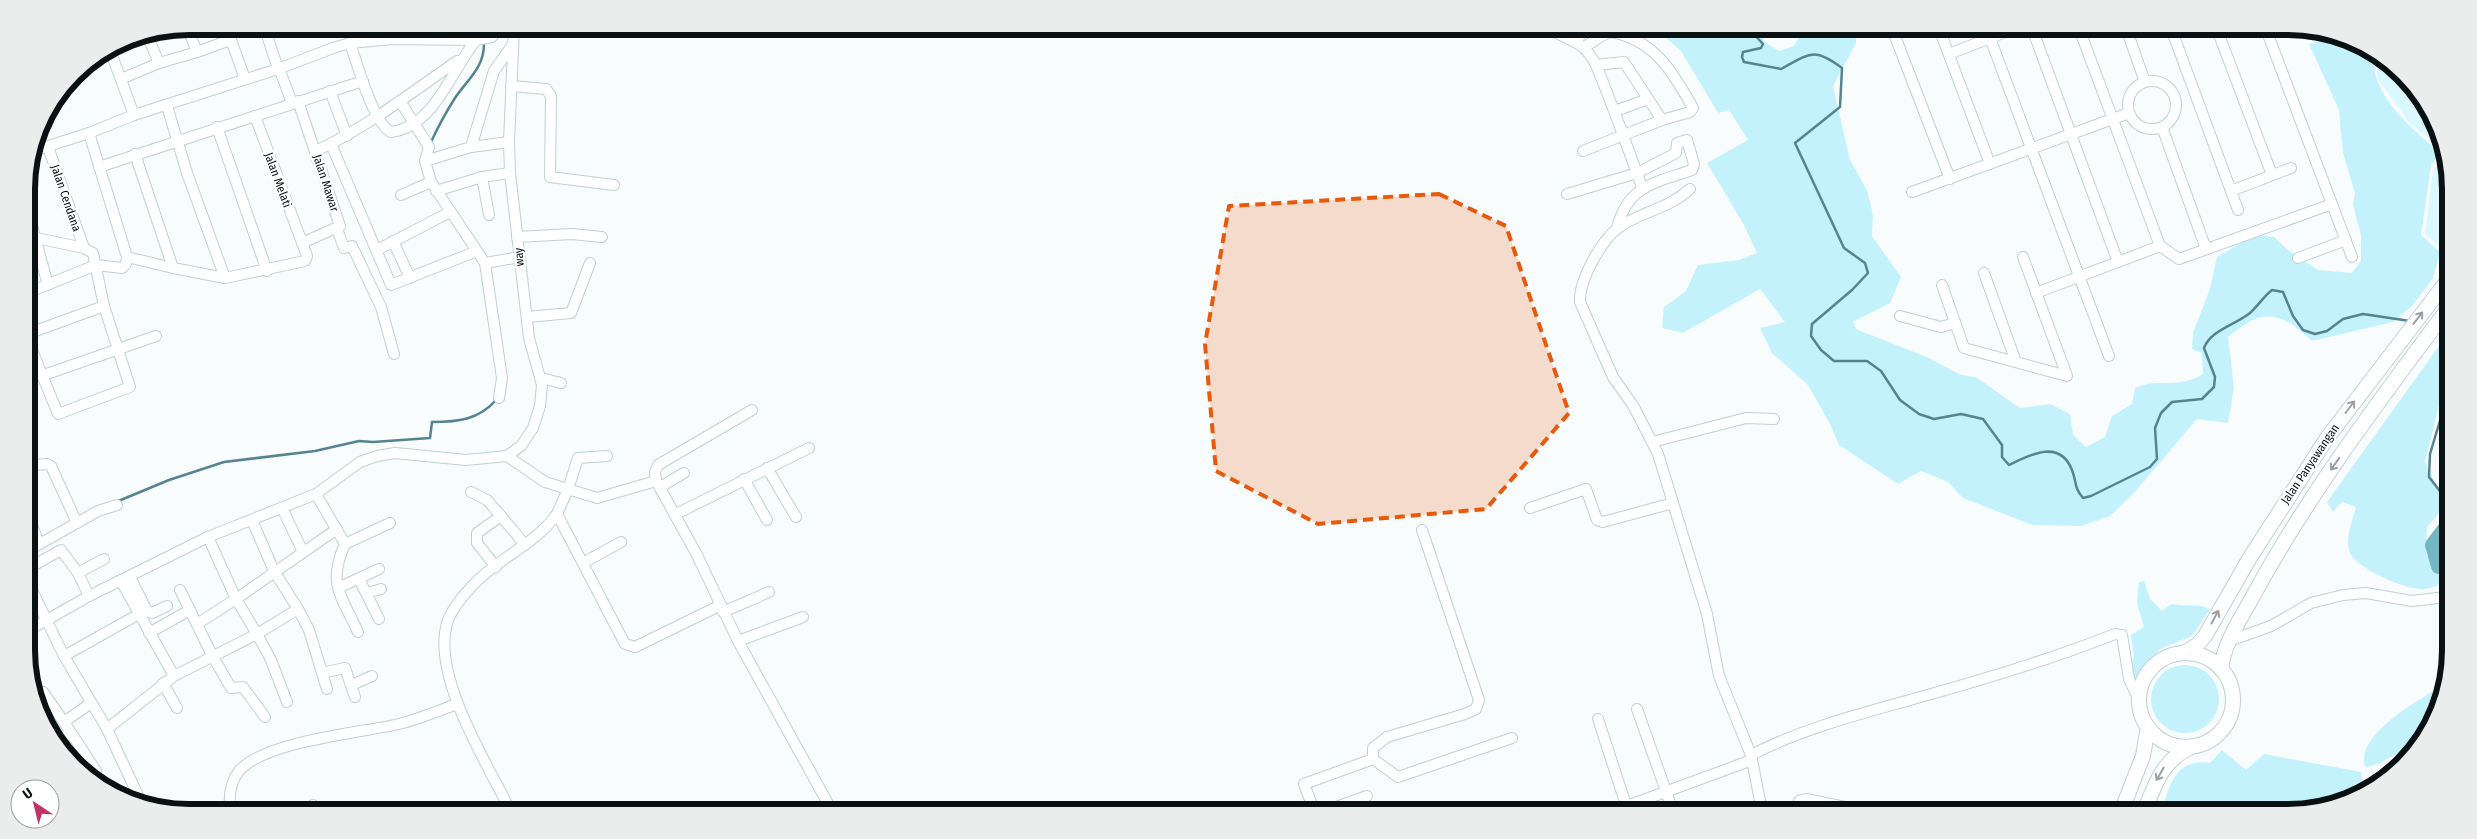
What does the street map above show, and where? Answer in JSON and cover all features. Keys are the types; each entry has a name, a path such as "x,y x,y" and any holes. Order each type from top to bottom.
{"main road":[{"name":"Jalan Panyawangan","path":"2184,653 2197,646 2205,636 2249,559 2327,438 2442,288"},
{"name":"Jalan Panyawangan","path":"2221,669 2222,657 2229,641 2275,555 2306,506 2442,317"},
{"path":"2148,804 2165,766 2179,752 2206,743 2218,735 2227,723 2232,710 2231,688 2221,669 2211,660 2198,654 2184,653 2170,656 2152,668 2141,686 2139,700 2141,714 2148,727 2156,736 2166,743 2191,747"},
{"path":"2124,804 2143,756 2148,727"}],"street":[{"path":"190,35 197,52"},
{"path":"229,35 245,79"},
{"name":"Jalan Mawar","path":"267,35 278,69 295,102 316,151 340,225 337,229 302,243"},
{"path":"40,149 89,133 134,114 167,106 350,43 392,39 447,38 476,40 494,35"},
{"name":"way","path":"507,456 521,446 533,428 540,406 541,378 529,338 510,174 509,142 514,35"},
{"path":"1562,35 1581,44 1596,66 1615,111 1642,187"},
{"path":"1581,44 1582,35"},
{"path":"1581,44 1603,35"},
{"path":"1583,151 1662,120 1690,112 1693,108 1672,72 1662,60 1643,43 1622,35"},
{"path":"1895,35 1950,179"},
{"path":"1941,35 1990,164"},
{"path":"1948,54 1998,35"},
{"path":"2034,35 2118,262"},
{"path":"2081,35 2160,246 2179,259 2332,204"},
{"path":"2128,35 2145,82"},
{"path":"2173,35 2238,210"},
{"path":"2219,35 2272,176"},
{"path":"2268,35 2352,256"},
{"path":"1990,38 2109,356"},
{"path":"150,40 159,63"},
{"path":"121,79 159,63 230,40"},
{"path":"350,43 378,118 386,130 391,132 415,125 427,115 462,58 476,40"},
{"path":"471,147 494,71 513,43"},
{"path":"112,56 134,114"},
{"path":"316,151 378,118 462,58"},
{"path":"1596,66 1624,62 1662,120"},
{"path":"99,167 177,140 363,81"},
{"path":"2157,81 2168,86 2175,96 2176,108 2172,120 2162,127 2149,129 2137,124 2129,113 2128,100 2131,94 2134,89 2145,82 2157,81"},
{"path":"512,86 546,89 551,96 550,177 614,185"},
{"path":"2175,96 2193,89"},
{"path":"330,91 347,136"},
{"path":"1615,111 1648,99"},
{"path":"400,101 429,147 425,161 434,186 484,262 502,378 499,398"},
{"path":"167,106 225,278"},
{"path":"1912,192 2129,113"},
{"name":"Jalan Melati","path":"255,116 302,243"},
{"path":"217,127 267,271"},
{"path":"2162,127 2206,249"},
{"path":"35,290 96,265 122,268 125,266 127,257 89,133"},
{"path":"1567,194 1637,172 1676,153 1678,142 1685,140 1689,142 1694,164 1692,170 1642,187 1626,206 1617,228 1587,272 1582,284 1580,302 1613,377 1634,407 1652,442 1707,614 1719,676 1751,758 1761,804"},
{"path":"425,161 471,147 509,142"},
{"path":"331,144 391,285 477,251"},
{"name":"Jalan Cendana","path":"48,147 84,248 93,253 96,265"},
{"path":"135,154 173,268"},
{"path":"2231,190 2291,168"},
{"path":"402,195 434,186 510,174"},
{"path":"482,177 489,215"},
{"path":"1617,228 1668,205 1690,189"},
{"path":"377,250 450,212"},
{"path":"337,229 344,248 352,246 382,307 394,354"},
{"path":"517,237 572,234 602,237"},
{"path":"35,238 84,248"},
{"path":"2298,258 2346,240"},
{"path":"393,241 410,278"},
{"path":"127,257 225,278 267,271 305,261 307,256 302,243"},
{"path":"2036,293 2160,246"},
{"path":"35,248 48,285"},
{"path":"484,262 520,257"},
{"path":"1942,285 1964,348 2067,376 2023,257"},
{"path":"527,317 569,314 573,311 590,263"},
{"path":"35,359 59,414 129,388 104,306 96,265"},
{"path":"1984,273 2016,362"},
{"path":"35,333 104,306"},
{"path":"1900,316 1941,328 1955,323"},
{"path":"41,376 156,336"},
{"path":"541,378 561,383"},
{"path":"752,410 658,465 655,472 658,484 676,514 738,641 828,804"},
{"path":"1652,442 1746,418 1774,419"},
{"path":"676,514 809,448"},
{"path":"35,627 89,596 208,537 316,494 360,462 377,456 395,454 466,460 507,456 545,482 597,498 658,484 684,474"},
{"path":"507,804 457,704 444,644 447,624 452,610 479,579 525,545 547,526 557,514 568,489 578,458 607,456"},
{"path":"35,464 51,466 77,523"},
{"path":"767,468 796,517"},
{"path":"744,479 767,520"},
{"path":"1530,508 1586,489 1597,520 1603,522 1673,503"},
{"path":"471,492 488,500 525,545"},
{"path":"316,494 345,544"},
{"path":"35,546 98,511 117,505"},
{"path":"282,508 303,552"},
{"path":"557,514 625,644 629,647 636,646 722,609 769,592"},
{"path":"496,566 477,543 476,538 477,533 501,516"},
{"path":"252,520 274,571 310,630 327,689"},
{"path":"358,632 338,588 336,569 345,544 366,532 390,523"},
{"path":"196,624 236,599 337,529"},
{"path":"1373,759 1372,748 1387,737 1476,710 1480,700 1422,530"},
{"path":"35,533 39,544"},
{"path":"208,537 236,599 271,660 287,702"},
{"path":"583,563 621,542"},
{"path":"35,565 61,550 78,573 89,596"},
{"path":"78,573 104,559"},
{"path":"338,588 379,569"},
{"path":"126,579 147,611 152,613 167,606"},
{"path":"126,579 138,614 174,676"},
{"path":"359,579 379,619"},
{"path":"367,594 381,589"},
{"path":"180,590 212,655 231,688 243,687 265,717"},
{"path":"2229,641 2271,626 2312,603 2343,595 2366,593 2412,601 2442,597"},
{"path":"35,596 64,656 107,729 138,795"},
{"path":"107,729 174,676 212,655 257,634 298,609"},
{"path":"149,633 190,610"},
{"path":"64,656 138,614"},
{"path":"738,641 803,617"},
{"path":"1637,804 1751,758 1785,738 1824,724 2018,670 2115,634 2122,636 2130,679 2139,700"},
{"path":"322,673 345,668 355,697"},
{"path":"352,685 372,676"},
{"path":"164,684 177,708"},
{"path":"43,692 96,771"},
{"path":"64,722 91,703"},
{"path":"230,804 230,792 236,776 240,770 256,758 294,744 418,719 457,704"},
{"path":"1637,709 1670,804"},
{"path":"1598,719 1626,804"},
{"path":"62,738 71,733"},
{"path":"1373,759 1398,776 1512,738"},
{"path":"1312,804 1304,784 1373,759"},
{"path":"1345,804 1367,796"},
{"path":"1798,804 1799,801 1806,799 1828,804"}],"highlighted area":[{"path":"1439,194 1506,226 1569,413 1486,509 1318,524 1216,471 1205,344 1229,206"}],"shaded area":[{"path":"1663,35 1764,35 1763,41 1779,51 1794,46 1800,35 1856,35 1856,43 1833,86 1850,160 1867,190 1873,215 1872,236 1901,277 1890,303 1853,322 1856,329 1929,358 1959,374 1977,378 2020,408 2050,404 2070,414 2073,435 2086,447 2105,437 2112,416 2132,404 2135,388 2152,383 2176,383 2194,379 2203,374 2202,353 2192,349 2193,333 2210,289 2217,257 2255,235 2274,237 2288,250 2318,270 2352,273 2361,261 2361,235 2353,205 2355,193 2343,153 2339,110 2309,44 2328,40 2347,47 2374,62 2378,81 2384,95 2405,121 2437,150 2438,156 2431,165 2421,235 2440,252 2433,278 2412,306 2393,322 2312,341 2290,323 2280,318 2270,316 2251,321 2228,337 2234,388 2228,423 2197,419 2134,493 2110,516 2081,526 2032,525 1963,498 1948,482 1921,471 1898,484 1839,445 1830,424 1808,385 1772,353 1760,328 1785,322 1760,289 1683,333 1662,328 1664,307 1686,291 1698,265 1739,260 1757,253 1744,225 1707,163 1748,140 1729,110 1718,113 1681,51"},
{"path":"2377,64 2404,87 2426,121 2435,144 2409,122 2377,78"},
{"path":"2440,163 2442,179 2442,248 2425,234 2433,170"},
{"path":"2442,342 2442,392 2425,462 2442,497 2442,510 2427,527 2426,554 2442,568 2442,584 2422,589 2412,588 2381,576 2361,565 2354,559 2348,548 2356,507 2342,502 2333,512 2327,502"},
{"path":"2144,581 2150,599 2162,611 2171,604 2201,606 2210,609 2192,636 2160,649 2146,664 2136,681 2132,678 2131,669 2134,656 2131,635 2144,627 2137,603 2139,582"},
{"path":"2185,665 2198,668 2209,675 2216,686 2219,699 2216,712 2209,723 2198,730 2185,733 2172,730 2161,723 2154,712 2151,699 2154,686 2161,675 2172,668"},
{"path":"2437,689 2426,718 2407,748 2385,761 2365,767 2365,755 2370,742 2380,730 2407,708"},
{"path":"2222,750 2246,770 2264,754 2361,772 2363,784 2328,799 2298,804 2164,804 2171,783 2181,769 2198,763 2210,763"}],"waterway":[{"path":"1755,35 1763,44 1761,48 1743,52 1744,62 1781,69 1806,56 1818,55 1833,61 1842,68 1840,107 1795,143 1844,248 1865,263 1868,273 1852,290 1812,324 1811,336 1821,350 1834,361 1867,361 1881,371 1900,400 1919,414 1934,419 1961,414 1983,419 2002,445 2002,457 2009,465 2036,453 2054,452 2061,455 2068,462 2077,488 2083,498 2091,496 2150,467 2157,459 2155,428 2161,413 2172,402 2202,399 2214,387 2215,377 2204,348 2207,342 2218,332 2250,313 2272,290 2283,292 2293,316 2303,330 2315,334 2327,331 2343,319 2363,314 2410,321"},
{"path":"431,142 452,103 478,67 484,44"},
{"path":"2437,331 2442,333"},
{"path":"116,502 169,480 224,462 315,451 359,441 373,442 430,438 432,422 459,420 475,416 496,400"},
{"path":"2442,414 2430,454 2429,477 2442,494"},
{"path":"2442,533 2433,545 2439,566 2442,566"}]}
